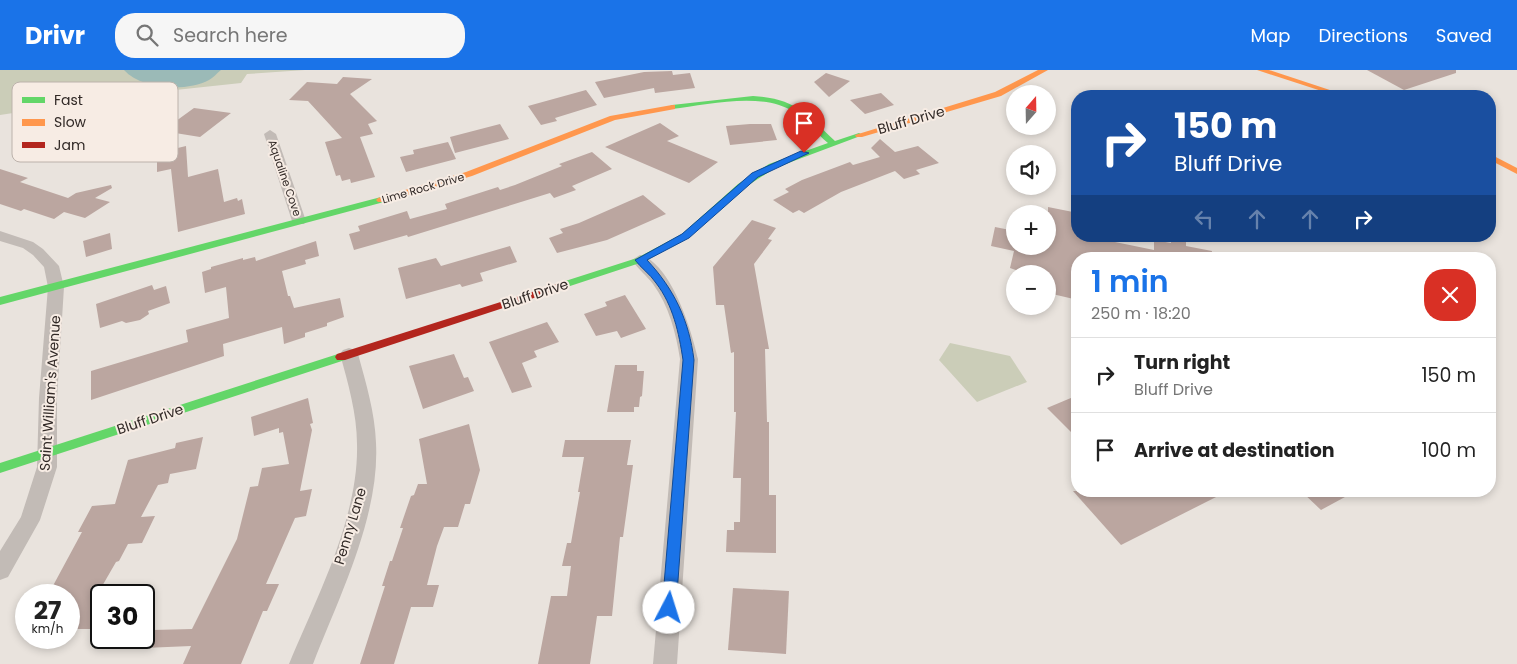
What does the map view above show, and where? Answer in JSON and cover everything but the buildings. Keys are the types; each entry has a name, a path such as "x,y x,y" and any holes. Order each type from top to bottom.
{"street":[{"name":"Bluff Drive","path":"0,468 640,260 686,236 755,175 772,166 832,143 998,94 1044,70"},
{"path":"1262,70 1325,90"},
{"name":"Lime Rock Drive","path":"0,301 299,222 469,174 613,118 654,109 756,99 778,101 794,108 832,143"},
{"name":"Aqualine Cove","path":"270,134 299,222"},
{"path":"1496,160 1517,171"},
{"name":"Saint William's Avenue","path":"0,236 28,245 38,252 51,266 56,287 47,467 30,520 0,570"},
{"path":"640,260 661,281 678,314 685,336 688,360 664,664"},
{"name":"Penny Lane","path":"301,664 351,534 361,502 367,444 358,387 349,354"}],"green space":[{"path":"0,70 305,70 247,74 241,83 178,90 178,82 12,82 12,113 0,115"},
{"path":"950,343 1010,356 1027,382 977,402 939,360"}],"water":[{"path":"124,70 221,70 200,84 178,87 178,82 142,82"}],"traffic: fast":[{"path":"672,107 735,99 769,100 783,103 800,113 832,143"},
{"path":"560,286 640,260 685,236 741,186 772,166 859,135"},
{"path":"0,301 381,200"},
{"path":"0,468 341,357"}],"traffic: slow":[{"path":"859,135 998,94 1044,70"},
{"path":"1261,70 1325,90"},
{"path":"381,200 469,174 613,118 672,107"},
{"path":"1496,160 1517,171"}],"traffic: jam":[{"path":"341,357 560,286"}],"route":[{"path":"669,608 688,384 688,360 685,336 670,297 655,273 640,260 686,236 755,175 804,153"}]}
